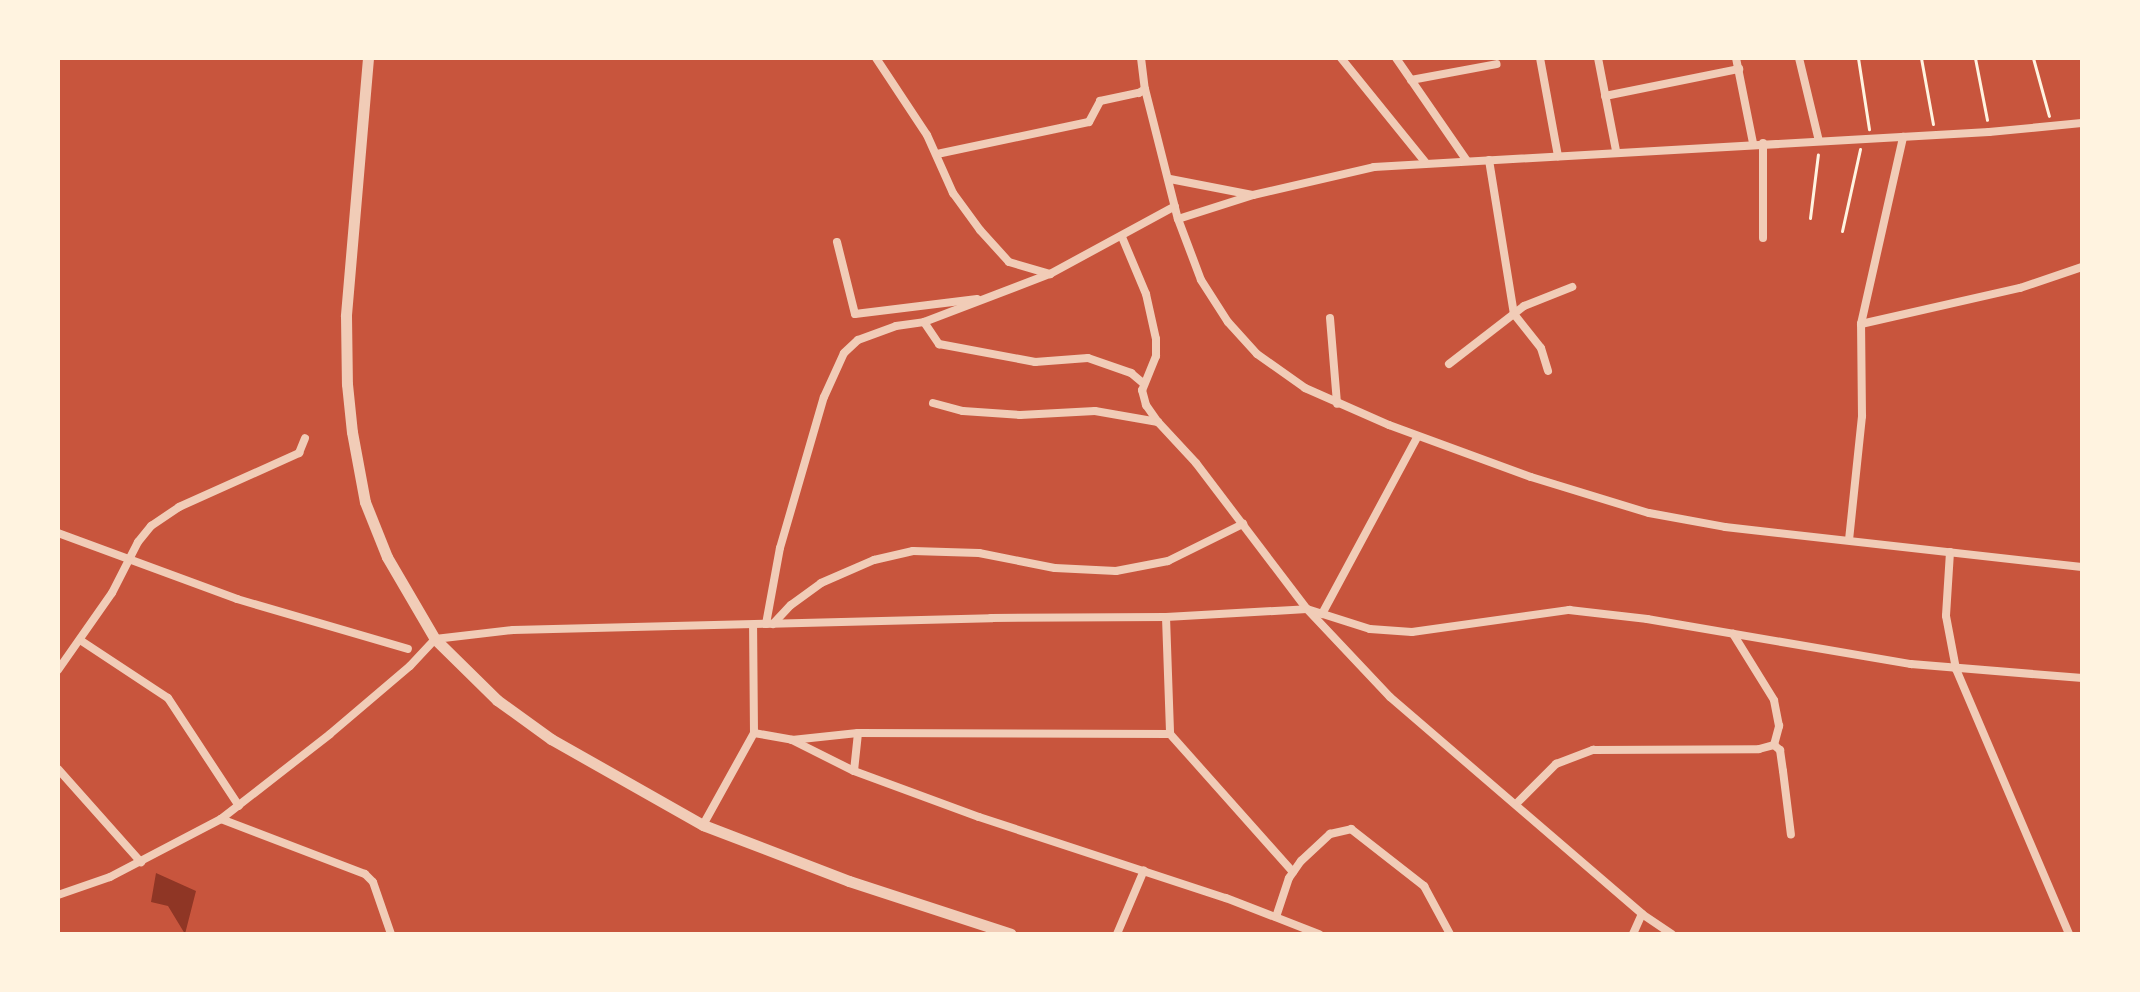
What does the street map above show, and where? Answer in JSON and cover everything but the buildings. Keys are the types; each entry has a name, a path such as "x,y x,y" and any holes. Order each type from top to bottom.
{"street":[{"path":"368,58 346,316 352,432 365,502 406,595 435,639 497,700 551,739 703,825 849,881 1011,934"},
{"path":"876,58 937,154 953,193 1003,256 1024,269 1050,274"},
{"path":"1141,58 1145,89 1178,219 1201,280 1228,322 1281,375 1337,404 1418,436 1531,477 1649,513 1697,523 2082,567"},
{"path":"1341,58 1426,163"},
{"path":"1396,58 1467,161"},
{"path":"1540,58 1558,156"},
{"path":"1598,58 1616,151"},
{"path":"1736,58 1758,143 1763,238"},
{"path":"1799,58 1819,141"},
{"path":"1411,80 1497,64"},
{"path":"1605,96 1739,69"},
{"path":"937,154 1089,122 1100,101 1145,89"},
{"path":"1178,219 1253,195 1374,167 1989,132 2082,123"},
{"path":"1849,540 1862,416 1861,324 1903,137"},
{"path":"1489,160 1514,314 1541,348 1548,371"},
{"path":"1170,179 1253,195"},
{"path":"770,624 780,548 834,367 858,340 896,326 924,322 1050,274 1175,206"},
{"path":"1122,237 1146,294 1157,348 1143,383 1146,405 1158,422 1196,463 1307,609 1399,706 1642,914 1672,934"},
{"path":"837,242 855,314 994,296"},
{"path":"1861,324 2020,288 2082,267"},
{"path":"1449,364 1514,314 1541,298 1572,287"},
{"path":"1330,318 1337,404"},
{"path":"924,322 939,344 1035,362 1088,358 1131,373 1143,383"},
{"path":"933,403 963,411 1020,415 1095,411 1158,422"},
{"path":"1322,614 1418,436"},
{"path":"58,670 151,526 179,507 299,453 305,438"},
{"path":"770,624 821,583 874,560 913,551 979,553 1055,568 1116,571 1168,561 1243,524"},
{"path":"58,533 237,599 408,649"},
{"path":"1950,552 1946,616 1956,669 2069,934"},
{"path":"58,895 141,862 221,819 410,666 435,639 513,630 642,625 1166,617 1307,609 1370,629 1412,632 1462,628 1538,612 1584,611 1956,669 2082,678"},
{"path":"1166,617 1170,734 1293,872"},
{"path":"703,825 754,733 753,625"},
{"path":"1733,634 1774,700 1779,726 1774,745 1782,761 1791,835"},
{"path":"80,640 168,698 239,806"},
{"path":"754,733 792,740 854,771 979,817 1144,870 1319,934"},
{"path":"792,740 858,733 1170,734"},
{"path":"854,771 858,733"},
{"path":"1516,804 1556,764 1593,750 1759,749 1774,745"},
{"path":"58,769 141,862"},
{"path":"221,819 365,874 376,890 391,934"},
{"path":"1276,917 1293,872 1330,834 1352,829 1424,886 1447,933"},
{"path":"1117,934 1144,870"},
{"path":"1633,934 1642,914"}],"path":[{"path":"1842,231 1867,138 1858,58"},
{"path":"1921,58 1935,135"},
{"path":"1975,58 1989,132"},
{"path":"2033,58 2052,127"},
{"path":"1810,218 1819,141"}],"shaded area":[{"path":"156,873 196,891 185,934 168,906 151,902"}]}
